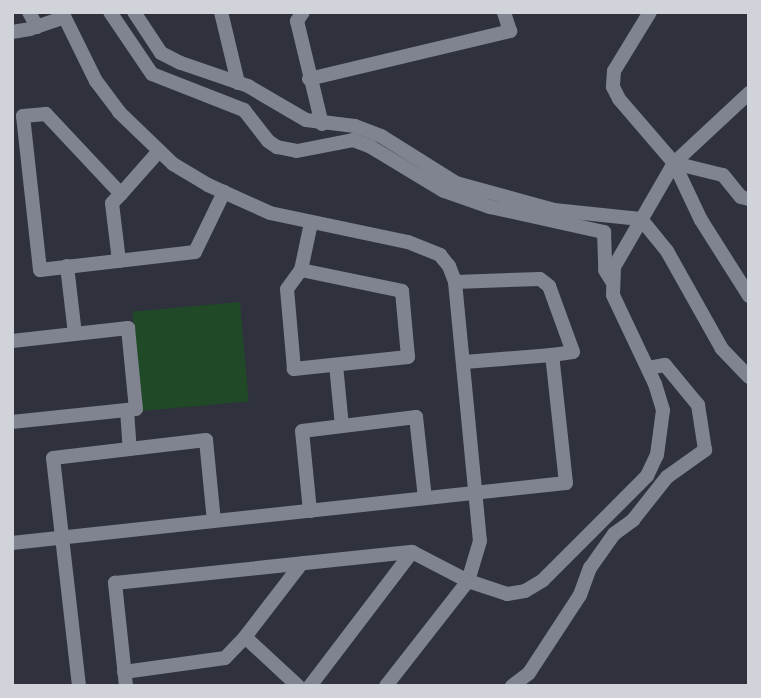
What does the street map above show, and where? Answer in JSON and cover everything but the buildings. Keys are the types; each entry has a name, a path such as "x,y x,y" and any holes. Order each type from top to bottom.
{"street":[{"path":"29,12 37,27"},
{"path":"110,12 152,74 244,110 268,141 277,147 297,151 353,140 371,147 444,191 490,207 604,232 605,270 612,281"},
{"path":"134,12 161,53 238,83 289,112 322,124 355,126 381,136 456,183 554,210 641,219 667,251 722,349 749,377"},
{"path":"221,12 238,83"},
{"path":"303,12 297,22 322,124"},
{"path":"309,79 510,32 504,12"},
{"path":"650,12 614,71 613,87 619,99 674,163 701,220 749,296"},
{"path":"12,32 37,27 63,14 96,81 119,112 173,164 223,192 270,213 426,248 440,255 449,266 455,282 480,541 468,581 386,686"},
{"path":"302,563 245,637 225,658 125,679 115,583 302,563 411,552 468,581 507,594 525,591 543,580 647,476 657,455 663,410 648,368 613,295 614,267 674,163 749,93"},
{"path":"121,194 46,114 23,116 40,270 195,252 223,192"},
{"path":"119,261 113,203 159,151"},
{"path":"674,163 723,175 741,197 749,199"},
{"path":"301,271 402,291 408,357 294,369 287,289 301,271 311,223"},
{"path":"67,266 75,334"},
{"path":"455,282 540,279 549,286 573,352 464,362"},
{"path":"12,341 128,328 136,409 12,422"},
{"path":"12,543 566,483 552,355"},
{"path":"336,365 342,426"},
{"path":"512,686 529,673 580,595 590,568 614,534 633,520 667,477 705,450 698,405 665,365 648,368"},
{"path":"127,410 131,449"},
{"path":"310,510 302,431 416,417 425,498"},
{"path":"79,686 53,458 206,440 214,521"},
{"path":"310,686 411,552"},
{"path":"245,637 298,686"}],"green space":[{"path":"240,302 249,402 141,411 132,311"}]}
